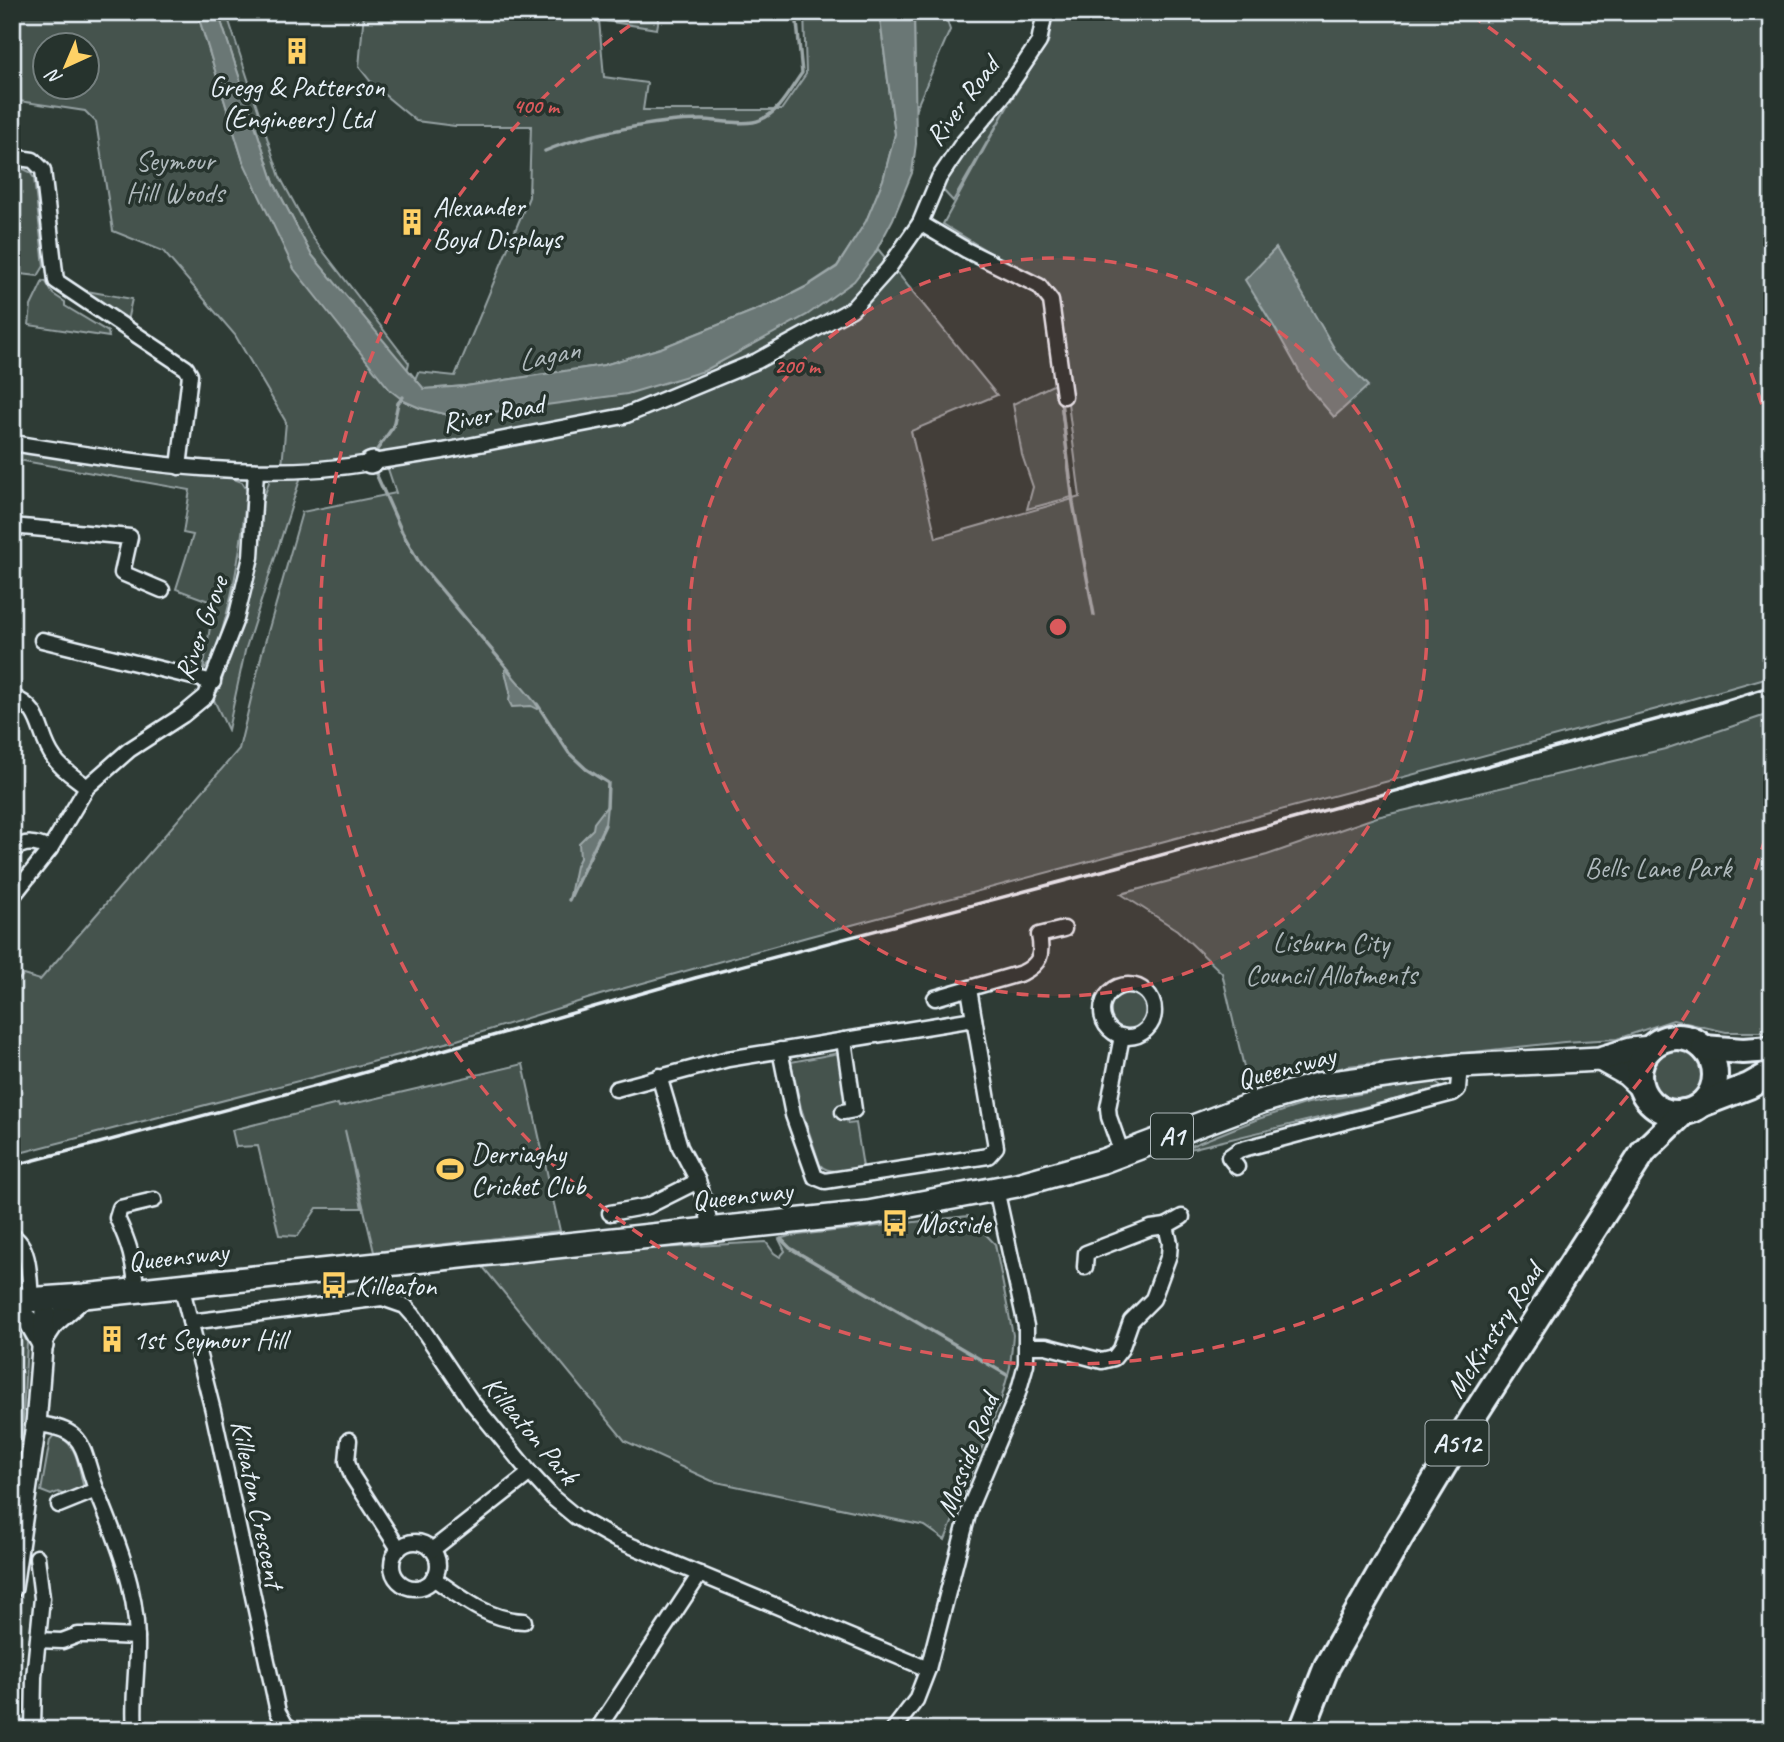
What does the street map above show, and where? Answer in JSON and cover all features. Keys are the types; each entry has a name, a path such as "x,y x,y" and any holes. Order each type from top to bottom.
{"highway":[{"name":"A1","path":"1651,1048 1660,1041 1683,1037 1703,1048 1743,1051 1772,1049"},
{"path":"1651,1048 1641,1066 1645,1093 1659,1108 1671,1112 1693,1108 1749,1086 1772,1073"},
{"path":"1693,1108 1710,1094 1714,1083 1715,1070 1711,1058 1703,1048"},
{"name":"McKinstry Road","path":"1644,1151 1645,1093"},
{"name":"McKinstry Road","path":"1302,1730 1328,1666 1400,1538 1473,1417 1644,1151 1693,1108"}],"main road":[{"name":"Queensway","path":"25,1301 868,1213 996,1189 1103,1161 1262,1101 1317,1085 1460,1066 1600,1059 1630,1050 1651,1048"},
{"path":"1600,1059 1627,1074 1645,1093"}],"street":[{"name":"River Road","path":"12,443 179,467 296,471 443,451 624,416 757,361 852,309 888,269 920,223 939,178 962,144 1002,97 1039,42 1045,12"},
{"path":"12,157 33,160 43,170 56,281 186,368 190,375 179,467"},
{"path":"920,223 966,250 1039,286 1051,301 1064,396"},
{"name":"River Grove","path":"13,892 50,849 87,787 129,750 183,716 206,696 236,619 251,556 256,471"},
{"path":"12,526 130,537 122,573 162,590"},
{"path":"42,640 213,682"},
{"path":"12,697 23,701 34,711 52,757 87,787"},
{"path":"12,850 20,844 33,843 50,849"},
{"path":"935,998 1022,974 1034,967 1041,958 1039,935 1064,929"},
{"path":"780,1050 793,1115 815,1177 825,1181 988,1156 996,1147 969,989"},
{"path":"616,1089 728,1059 974,1020"},
{"path":"1122,1036 1108,1108 1122,1154"},
{"path":"843,1112 854,1110 844,1040"},
{"path":"1237,1167 1229,1157 1239,1150 1452,1093 1458,1089 1460,1066"},
{"path":"659,1076 680,1147 698,1181 706,1204 710,1228"},
{"path":"610,1213 648,1206 698,1181"},
{"name":"Mosside Road","path":"893,1730 916,1700 928,1669 966,1519 1018,1393 1026,1364 1026,1326 996,1189"},
{"path":"136,1290 131,1248 117,1219 120,1208 153,1200"},
{"path":"1078,1240 1086,1260 1151,1228 1166,1226 1182,1217"},
{"path":"1028,1346 1046,1346 1102,1361 1114,1358 1121,1349 1131,1321 1153,1299 1168,1255 1170,1243 1166,1226"},
{"path":"12,1236 20,1240 24,1251 27,1320 44,1342"},
{"name":"Killeaton Crescent","path":"180,1285 213,1411 278,1712 285,1724 293,1730"},
{"path":"12,1588 19,1504 36,1424 44,1342 54,1323 83,1296"},
{"name":"Killeaton Park","path":"190,1322 382,1297 405,1306 471,1401 530,1474 552,1498 586,1523 615,1539 928,1669"},
{"path":"25,1301 44,1342"},
{"path":"36,1424 59,1427 77,1438 86,1453 96,1490 121,1549 129,1577 137,1637 135,1730"},
{"path":"349,1440 348,1461 352,1476 399,1549"},
{"path":"432,1550 530,1474"},
{"path":"59,1505 96,1490"},
{"path":"419,1542 432,1550 438,1567 433,1578 421,1587 407,1586 400,1582 393,1562 399,1549 405,1544 419,1542"},
{"path":"33,1730 34,1677 42,1598 37,1557"},
{"path":"597,1730 700,1574"},
{"path":"433,1578 482,1612 506,1621 524,1621"},
{"path":"38,1640 62,1641 91,1634 137,1637"}],"green space":[{"name":"Seymour Hill Woods","path":"12,12 197,12 243,161 404,401 457,417 704,371 753,343 874,255 878,249 997,395 911,431 936,538 1080,497 1055,301 1041,284 943,224 1009,104 953,201 941,188 972,140 1012,97 1010,102 1049,40 1052,12 1772,12 1772,676 807,937 600,995 457,1040 12,1155 12,987 23,975 40,980 239,749 262,653 302,512 396,493 386,463 304,467 245,651 228,730 213,698 219,689 244,613 253,574 262,503 271,476 282,466 286,422 235,335 163,251 113,231 96,122 85,111 12,100"},
{"path":"218,12 226,12 280,177 313,238 409,363 407,371 311,254 274,183"},
{"path":"364,12 660,12 657,29 599,20 604,77 647,83 643,110 781,110 806,74 804,12 879,12 895,134 883,180 866,222 837,266 778,301 661,348 604,365 466,386 424,389 415,379 418,372 455,376 529,197 531,126 455,126 416,121 375,87 359,67"},
{"path":"914,12 944,12 950,30 915,111"},
{"path":"17,166 30,172 34,178 44,266 38,276 12,273 12,225"},
{"path":"43,281 53,294 65,302 65,306 108,332 109,337 29,325 31,306"},
{"path":"81,290 132,299 127,321"},
{"path":"1055,384 1061,407 1072,497 1027,509 1033,487 1022,455 1013,404"},
{"path":"12,448 231,478 242,482 247,490 235,579 217,647 203,670 214,603 176,589 193,535 183,533 190,490 12,459"},
{"path":"1772,713 1772,1032 1726,1032 1673,1020 1617,1039 1564,1042 1348,1066 1250,1093 1222,973 1177,930 1121,894 1267,855 1377,817 1665,749"},
{"path":"1128,993 1142,999 1148,1013 1142,1027 1128,1033 1114,1027 1108,1013 1114,999"},
{"path":"1678,1048 1697,1055 1704,1074 1697,1093 1678,1100 1659,1093 1652,1074 1659,1055"},
{"path":"839,1053 847,1102 840,1106 843,1119 847,1120 848,1124 856,1123 863,1167 835,1171 820,1165 801,1108 791,1062"},
{"name":"Derriaghy Cricket Club","path":"523,1064 560,1231 374,1252 345,1130 362,1208 317,1208 298,1236 279,1235 258,1146 236,1147 232,1130"},
{"path":"1433,1081 1443,1088 1173,1153 1258,1119 1308,1103"},
{"path":"968,1216 995,1244 1013,1335 1010,1367 1001,1400 945,1540 925,1526 712,1481 625,1441 483,1267 495,1263 642,1249 766,1242 780,1257 785,1251 779,1239 789,1236"},
{"path":"12,1318 21,1327 27,1343 20,1472 12,1488 12,1447 18,1413 12,1395"},
{"path":"54,1435 62,1438 73,1449 84,1488 64,1495 58,1492 51,1495 41,1491 50,1440"}],"shaded area":[{"path":"197,12 218,12 274,183 311,254 424,389 466,386 604,365 661,348 778,301 837,267 866,221 883,180 895,134 879,12 914,12 916,144 912,173 893,219 874,255 854,281 807,315 704,371 627,394 457,417 420,408 404,401 390,390 294,269 243,161"},
{"path":"1276,248 1337,353 1368,386 1334,417 1308,387 1245,280"},
{"path":"506,668 539,707 537,709 531,706 512,707"},
{"path":"607,806 605,825 569,900 580,858 579,843 593,829 594,823"}],"waterway":[{"path":"545,151 580,139 643,125 702,120 748,123 760,120 779,106 802,73 796,12"},
{"path":"374,454 393,427 398,403 403,397"},
{"path":"1061,401 1073,503 1094,615"},
{"path":"373,467 402,532 420,564 512,674"},
{"path":"537,704 569,753 586,769 608,783 607,807"},
{"path":"569,900 605,825"},
{"path":"781,1239 790,1248 1007,1375"}],"railway":[{"path":"12,1166 338,1080 695,978 1117,867 1772,686"}],"place":[{"name":"Gregg & Patterson (Engineers) Ltd","path":"297,51"},
{"name":"Alexander Boyd Displays","path":"412,222"},
{"name":"Derriaghy Cricket Club","path":"450,1169"},
{"name":"Mosside","path":"895,1223"},
{"name":"Killeaton","path":"334,1285"},
{"name":"1st Seymour Hill","path":"112,1339"}],"water label":[{"name":"Lagan","path":"548,355"}],"park label":[{"name":"Bells Lane Park","path":"1658,867"},
{"name":"Lisburn City Council Allotments","path":"1331,958"}]}
